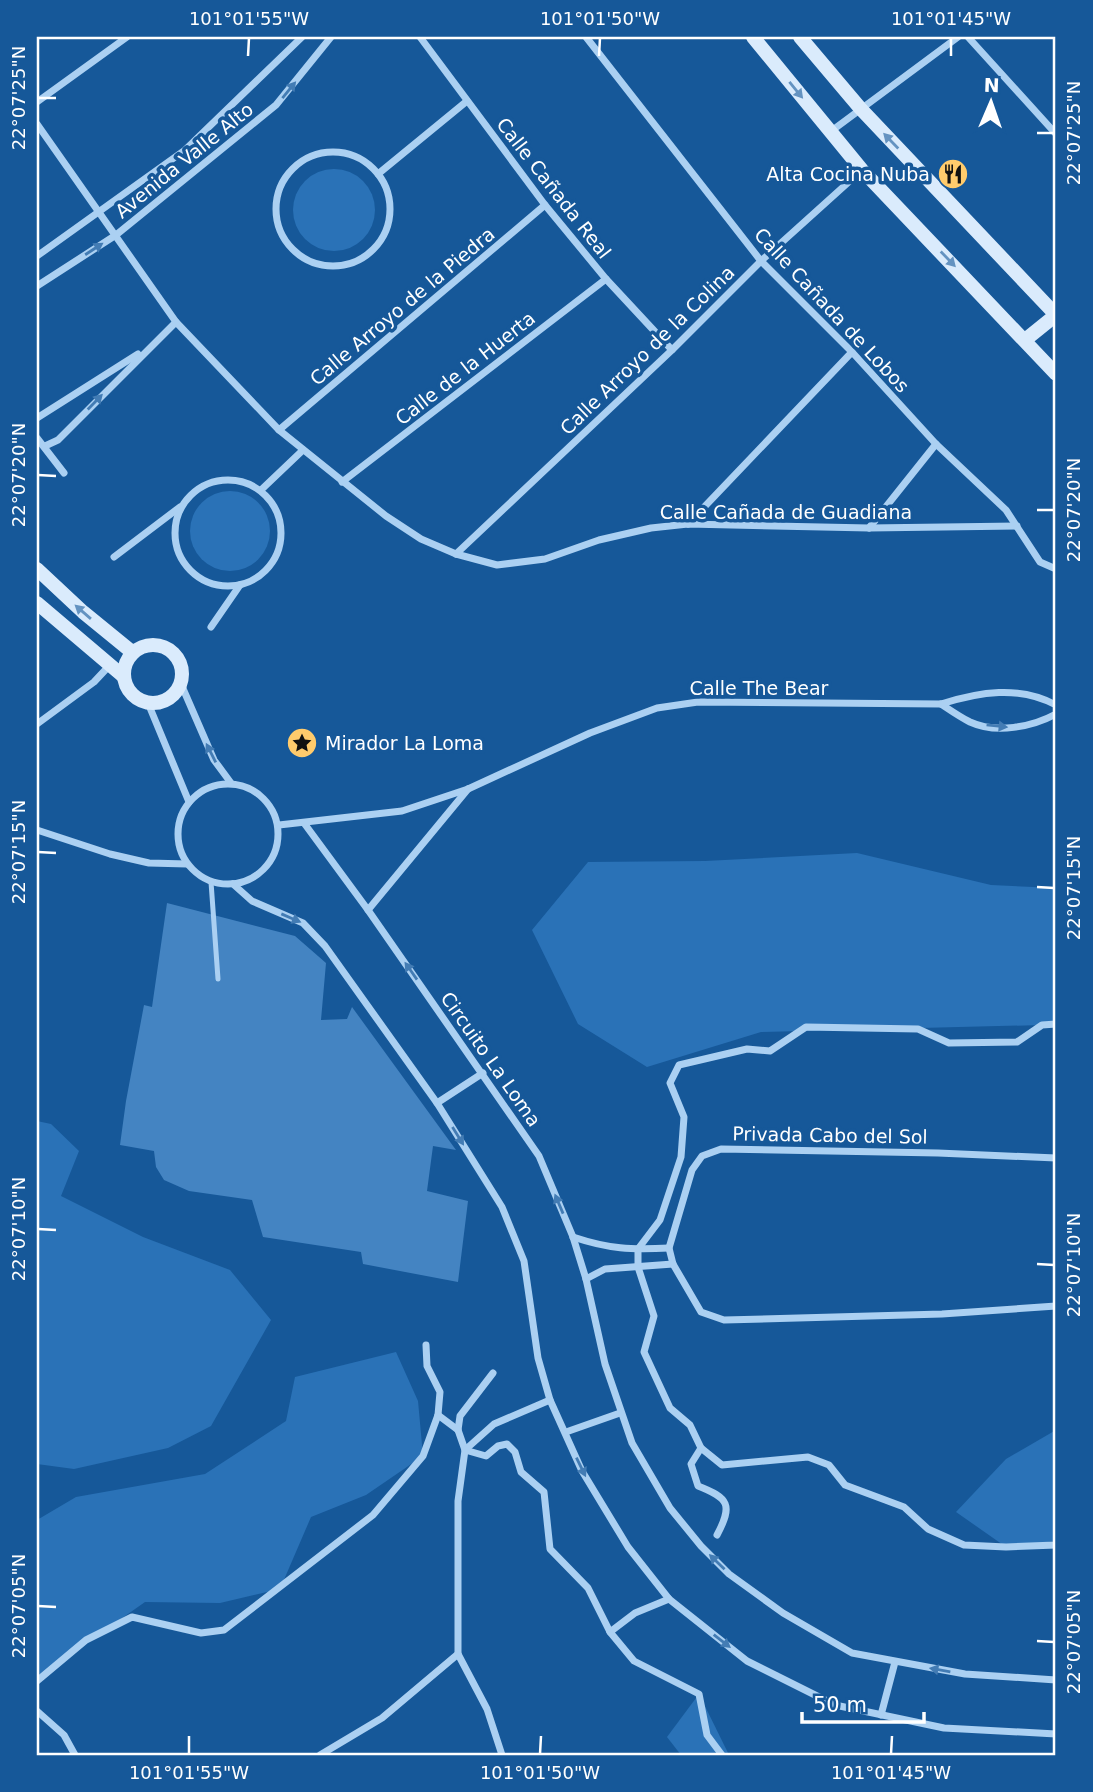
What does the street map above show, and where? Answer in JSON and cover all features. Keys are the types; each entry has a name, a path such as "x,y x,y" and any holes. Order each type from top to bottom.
{"street":[{"path":"37,102 127,37"},
{"name":"Avenida Valle Alto","path":"37,257 185,150 302,37"},
{"name":"Avenida Valle Alto","path":"37,286 116,235 210,161 276,105 331,37"},
{"name":"Calle Cañada Real","path":"421,37 545,205 606,279 672,350"},
{"name":"Calle Cañada de Lobos","path":"586,37 761,261 852,352 936,444 1006,510 1017,526"},
{"path":"753,37 862,170 1056,374"},
{"path":"800,37 860,108 1056,315 1025,340"},
{"path":"830,132 958,37"},
{"path":"968,37 1053,124 1056,134"},
{"path":"379,174 467,101"},
{"name":"Calle Cañada de Guadiana","path":"37,124 40,139 99,212 176,322 279,430 342,482 421,539 456,554 497,565 533,561 599,540 651,528 688,524 869,528 1017,526"},
{"path":"337,152 352,155 379,174 387,192 389,222 385,232 368,253 351,263 326,265 313,262 287,243 279,227 276,209 282,183 297,164 322,153 337,152"},
{"name":"Calle Arroyo de la Colina","path":"456,554 672,350 761,261 862,170"},
{"name":"Calle Arroyo de la Piedra","path":"279,430 545,205"},
{"name":"Calle de la Huerta","path":"342,482 606,279"},
{"path":"45,446 58,440 176,322"},
{"path":"37,418 150,346"},
{"path":"688,524 852,352"},
{"path":"37,438 64,473"},
{"path":"869,528 936,444"},
{"path":"261,490 303,450"},
{"path":"114,557 181,507 192,493 208,483 226,479 244,482 261,490 272,502 280,518 282,535 278,552 270,567 256,578 240,585 223,586 206,582 192,572 181,559 175,543 175,524 181,507"},
{"path":"1017,526 1040,562 1056,569"},
{"path":"37,569 83,612 132,652"},
{"path":"211,626 240,585"},
{"path":"37,603 123,676"},
{"path":"157,645 169,649 178,659 182,671 181,684 176,693 168,699 148,703 136,698 127,688 123,676 125,663 132,652 144,646 157,645"},
{"path":"37,724 94,682 109,666"},
{"path":"181,684 214,760 231,783"},
{"name":"Calle The Bear","path":"279,825 402,811 468,789 590,733 657,708 698,702 941,704 973,694 1005,691 1042,697 1056,705"},
{"path":"148,703 189,802"},
{"path":"941,704 973,723 1005,728 1040,723 1056,714"},
{"path":"231,783 248,787 262,796 273,809 279,825 278,846 269,864 253,878 233,884 211,881 187,864 180,849 177,832 180,816 189,802 208,787 231,783"},
{"name":"Calle The Bear","path":"368,910 468,789"},
{"name":"Circuito La Loma","path":"304,823 483,1073 538,1156 573,1237 586,1279 598,1339 620,1413"},
{"path":"37,830 110,854 149,863 187,864"},
{"path":"233,884 252,901 303,923 314,933 437,1103 502,1207 524,1261 538,1358 550,1400 582,1471 628,1547 669,1599 747,1661 835,1705 944,1728 1056,1734"},
{"path":"1056,1024 1042,1025 1017,1042 948,1043 918,1029 806,1027 770,1051 747,1049 679,1065 670,1083 684,1117 681,1157 660,1220 638,1249 638,1266 654,1316 644,1352 670,1408 690,1425 701,1448 722,1465 808,1457 828,1465 845,1485 904,1507 928,1530 964,1545 1056,1545"},
{"path":"437,1103 483,1073"},
{"name":"Privada Cabo del Sol","path":"669,1248 692,1170 702,1156 721,1149 1056,1158"},
{"path":"573,1237 602,1247 669,1248 673,1264 701,1312 724,1320 942,1314 1056,1306"},
{"path":"586,1279 605,1269 673,1264"},
{"path":"37,1681 86,1640 132,1617 201,1633 225,1630 373,1516 423,1456 438,1415 440,1392 427,1366 426,1345"},
{"path":"494,1373 460,1416 458,1430 465,1450 458,1501 458,1654 487,1709 502,1755"},
{"path":"465,1450 494,1424 550,1400"},
{"path":"566,1432 620,1413 632,1443 670,1508 701,1546 729,1574 783,1613 852,1653 965,1674 1056,1679"},
{"path":"438,1415 458,1430"},
{"path":"465,1450 486,1456 498,1446 508,1444 515,1452 522,1472 544,1492 550,1549 588,1588 610,1632 634,1661 699,1694 707,1735 722,1755"},
{"path":"701,1448 691,1464 698,1486 717,1493 725,1502 728,1515 717,1535"},
{"path":"610,1632 635,1613 669,1599"},
{"path":"320,1755 382,1718 458,1654"},
{"path":"881,1715 895,1662"},
{"path":"37,1711 64,1735 75,1755"}],"lane":[{"path":"211,881 218,979"}],"shaded area":[{"path":"334,169 350,172 363,181 372,194 375,210 372,226 363,239 350,248 334,251 318,248 305,239 296,226 293,210 296,194 305,181 318,172"},
{"path":"230,491 245,494 258,503 267,516 270,531 267,546 258,559 245,568 230,571 215,568 202,559 193,546 190,531 193,516 202,503 215,494"},
{"path":"857,853 991,885 1056,888 1056,1023 761,1032 647,1067 578,1024 532,930 588,862 705,861"},
{"path":"37,1121 51,1124 79,1151 61,1196 143,1237 230,1270 271,1320 211,1426 168,1448 74,1469 37,1464"},
{"path":"396,1352 418,1401 423,1456 366,1495 311,1517 280,1589 220,1603 145,1602 37,1678 37,1520 76,1497 205,1474 286,1421 295,1377"},
{"path":"1056,1430 1056,1541 1006,1547 956,1512 1006,1459"},
{"path":"699,1694 729,1755 681,1755 667,1737"}],"building":[{"path":"167,903 295,936 326,963 321,1020 347,1019 352,1007 456,1150 433,1146 427,1191 468,1201 458,1282 363,1264 361,1252 263,1237 252,1200 189,1191 164,1180 156,1167 154,1151 120,1145 144,1005 152,1007"}],"place":[{"name":"Alta Cocina Nuba","path":"953,174"},
{"name":"Mirador La Loma","path":"302,743"}]}
